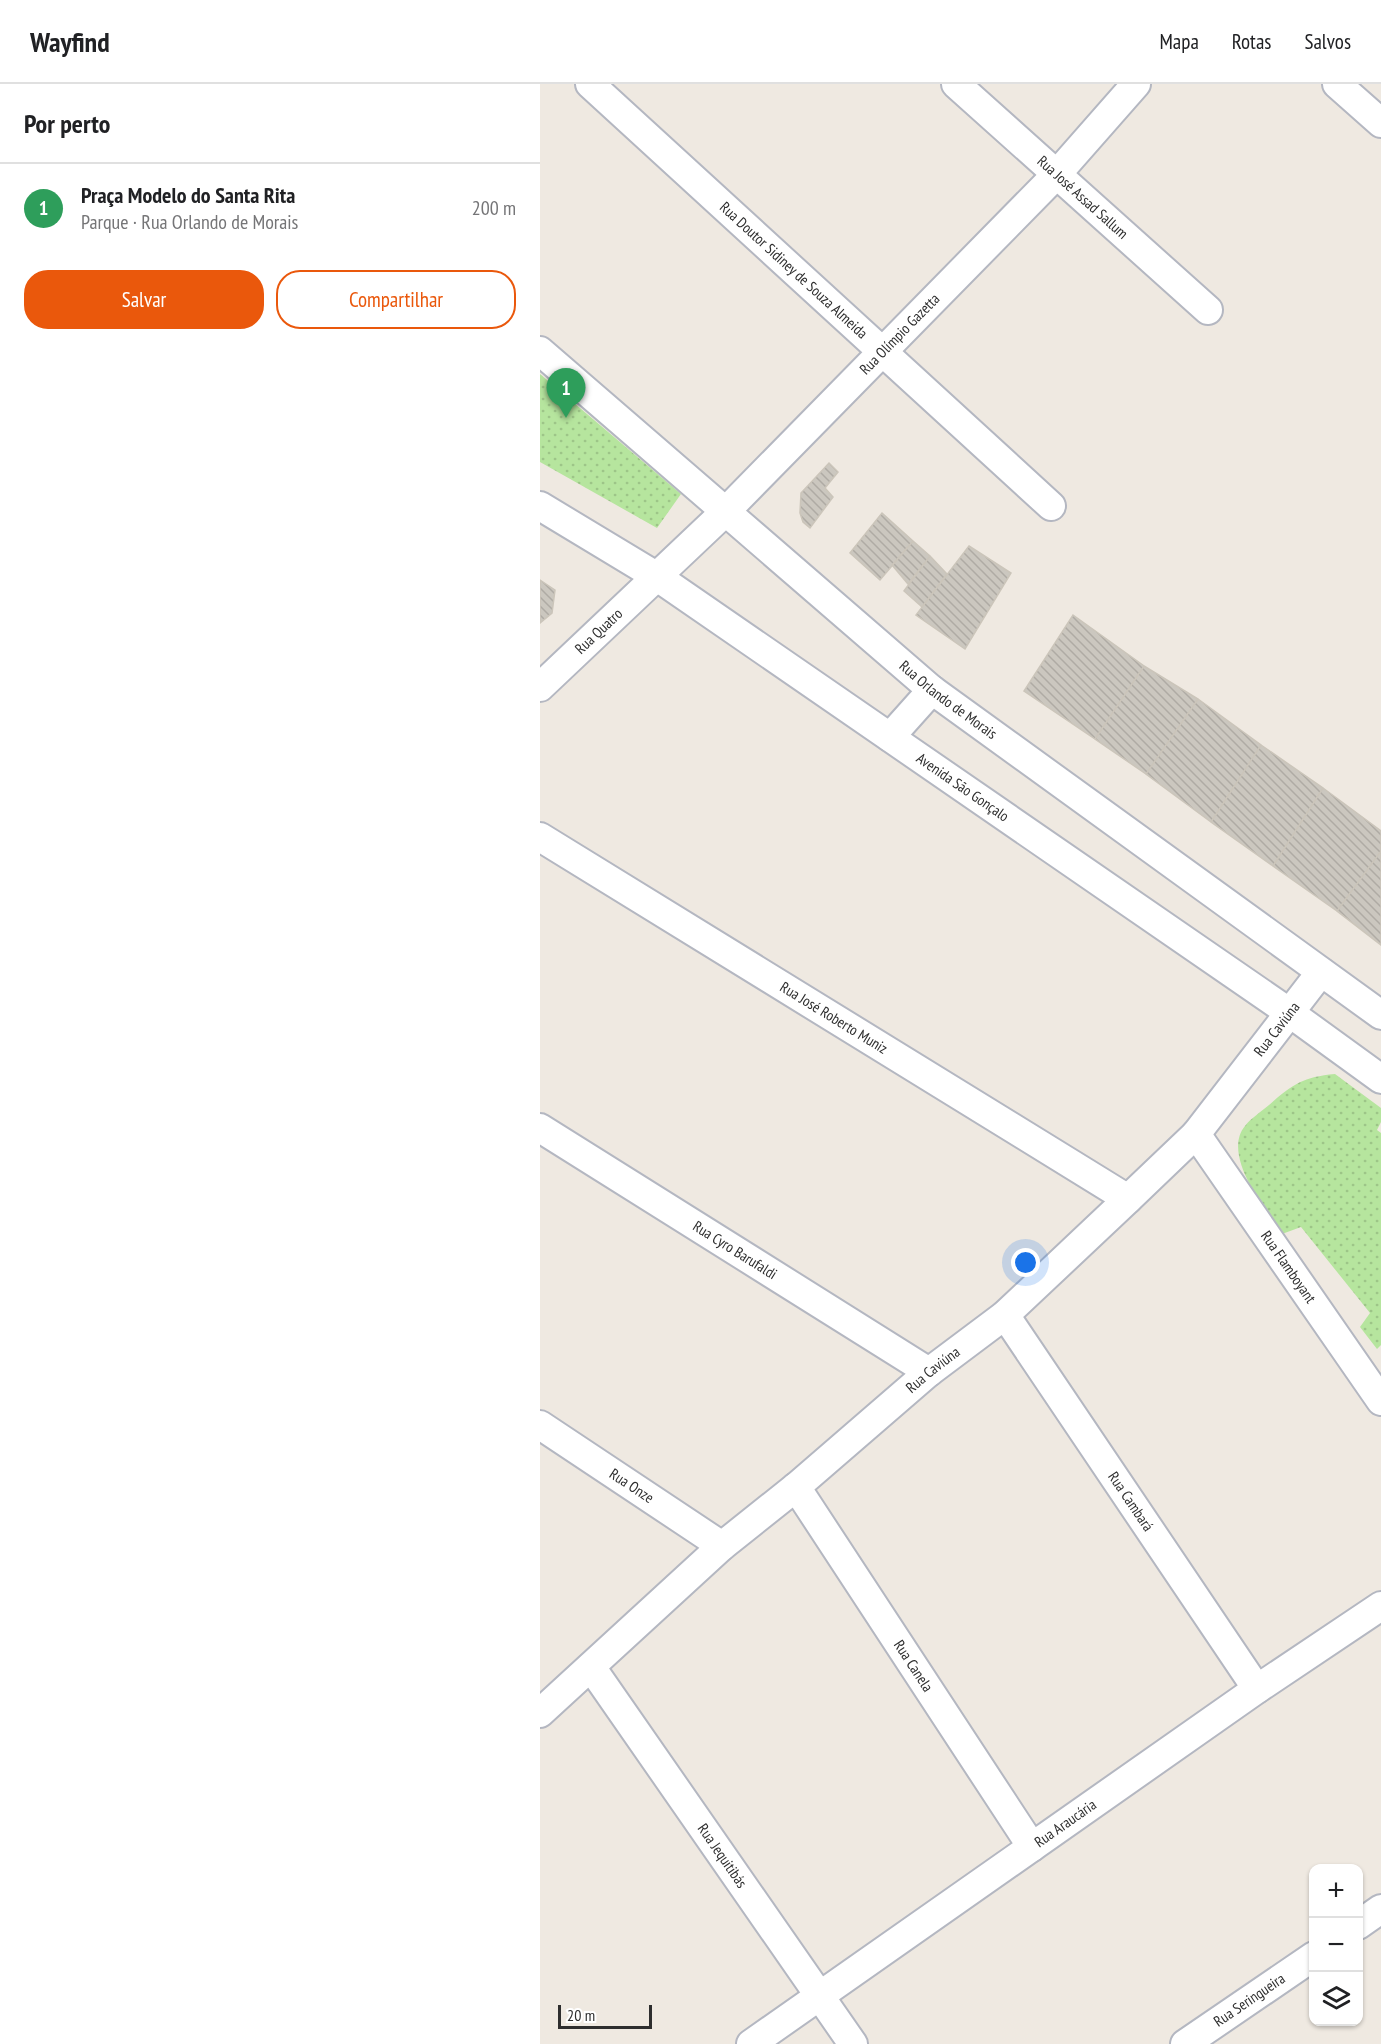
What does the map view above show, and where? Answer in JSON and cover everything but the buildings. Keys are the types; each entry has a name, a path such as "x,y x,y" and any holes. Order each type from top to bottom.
{"street":[{"name":"Rua Doutor Sidiney de Souza Almeida","path":"590,84 880,352 1051,506"},
{"name":"Rua José Assad Sallum","path":"956,84 1208,310"},
{"name":"Rua Olímpio Gazetta","path":"656,576 727,510 1056,175 1136,84"},
{"path":"1337,84 1381,123"},
{"name":"Rua Orlando de Morais","path":"540,351 727,510 932,690 1381,1015"},
{"name":"Avenida São Gonçalo","path":"540,506 656,576 1290,1013 1381,1079"},
{"name":"Rua Quatro","path":"540,687 656,576"},
{"path":"890,737 932,690"},
{"name":"Rua José Roberto Muniz","path":"540,837 1128,1199"},
{"name":"Rua Caviúna","path":"540,1713 722,1546 796,1487 928,1372 1005,1315 1128,1199 1196,1134 1321,972"},
{"name":"Rua Cyro Barufaldi","path":"540,1128 928,1372"},
{"name":"Rua Flamboyant","path":"1196,1134 1381,1401"},
{"name":"Rua Cambará","path":"1005,1315 1257,1689"},
{"name":"Rua Onze","path":"540,1425 722,1546"},
{"name":"Rua Canela","path":"796,1487 1032,1847"},
{"name":"Rua Araucária","path":"750,2044 1257,1689 1381,1606"},
{"name":"Rua Jequitibás","path":"591,1667 853,2044"},
{"path":"1363,1922 1381,1909"},
{"name":"Rua Seringueira","path":"1185,2044 1309,1959"}],"green space":[{"path":"540,374 681,494 657,528 540,462"},
{"path":"1335,1074 1381,1108 1381,1122 1377,1130 1381,1133 1381,1345 1377,1349 1360,1327 1370,1313 1301,1227 1282,1234 1248,1182 1238,1152 1239,1138 1245,1126 1277,1098 1306,1080"}],"place":[{"name":"Praça Modelo do Santa Rita","path":"566,418"}]}
